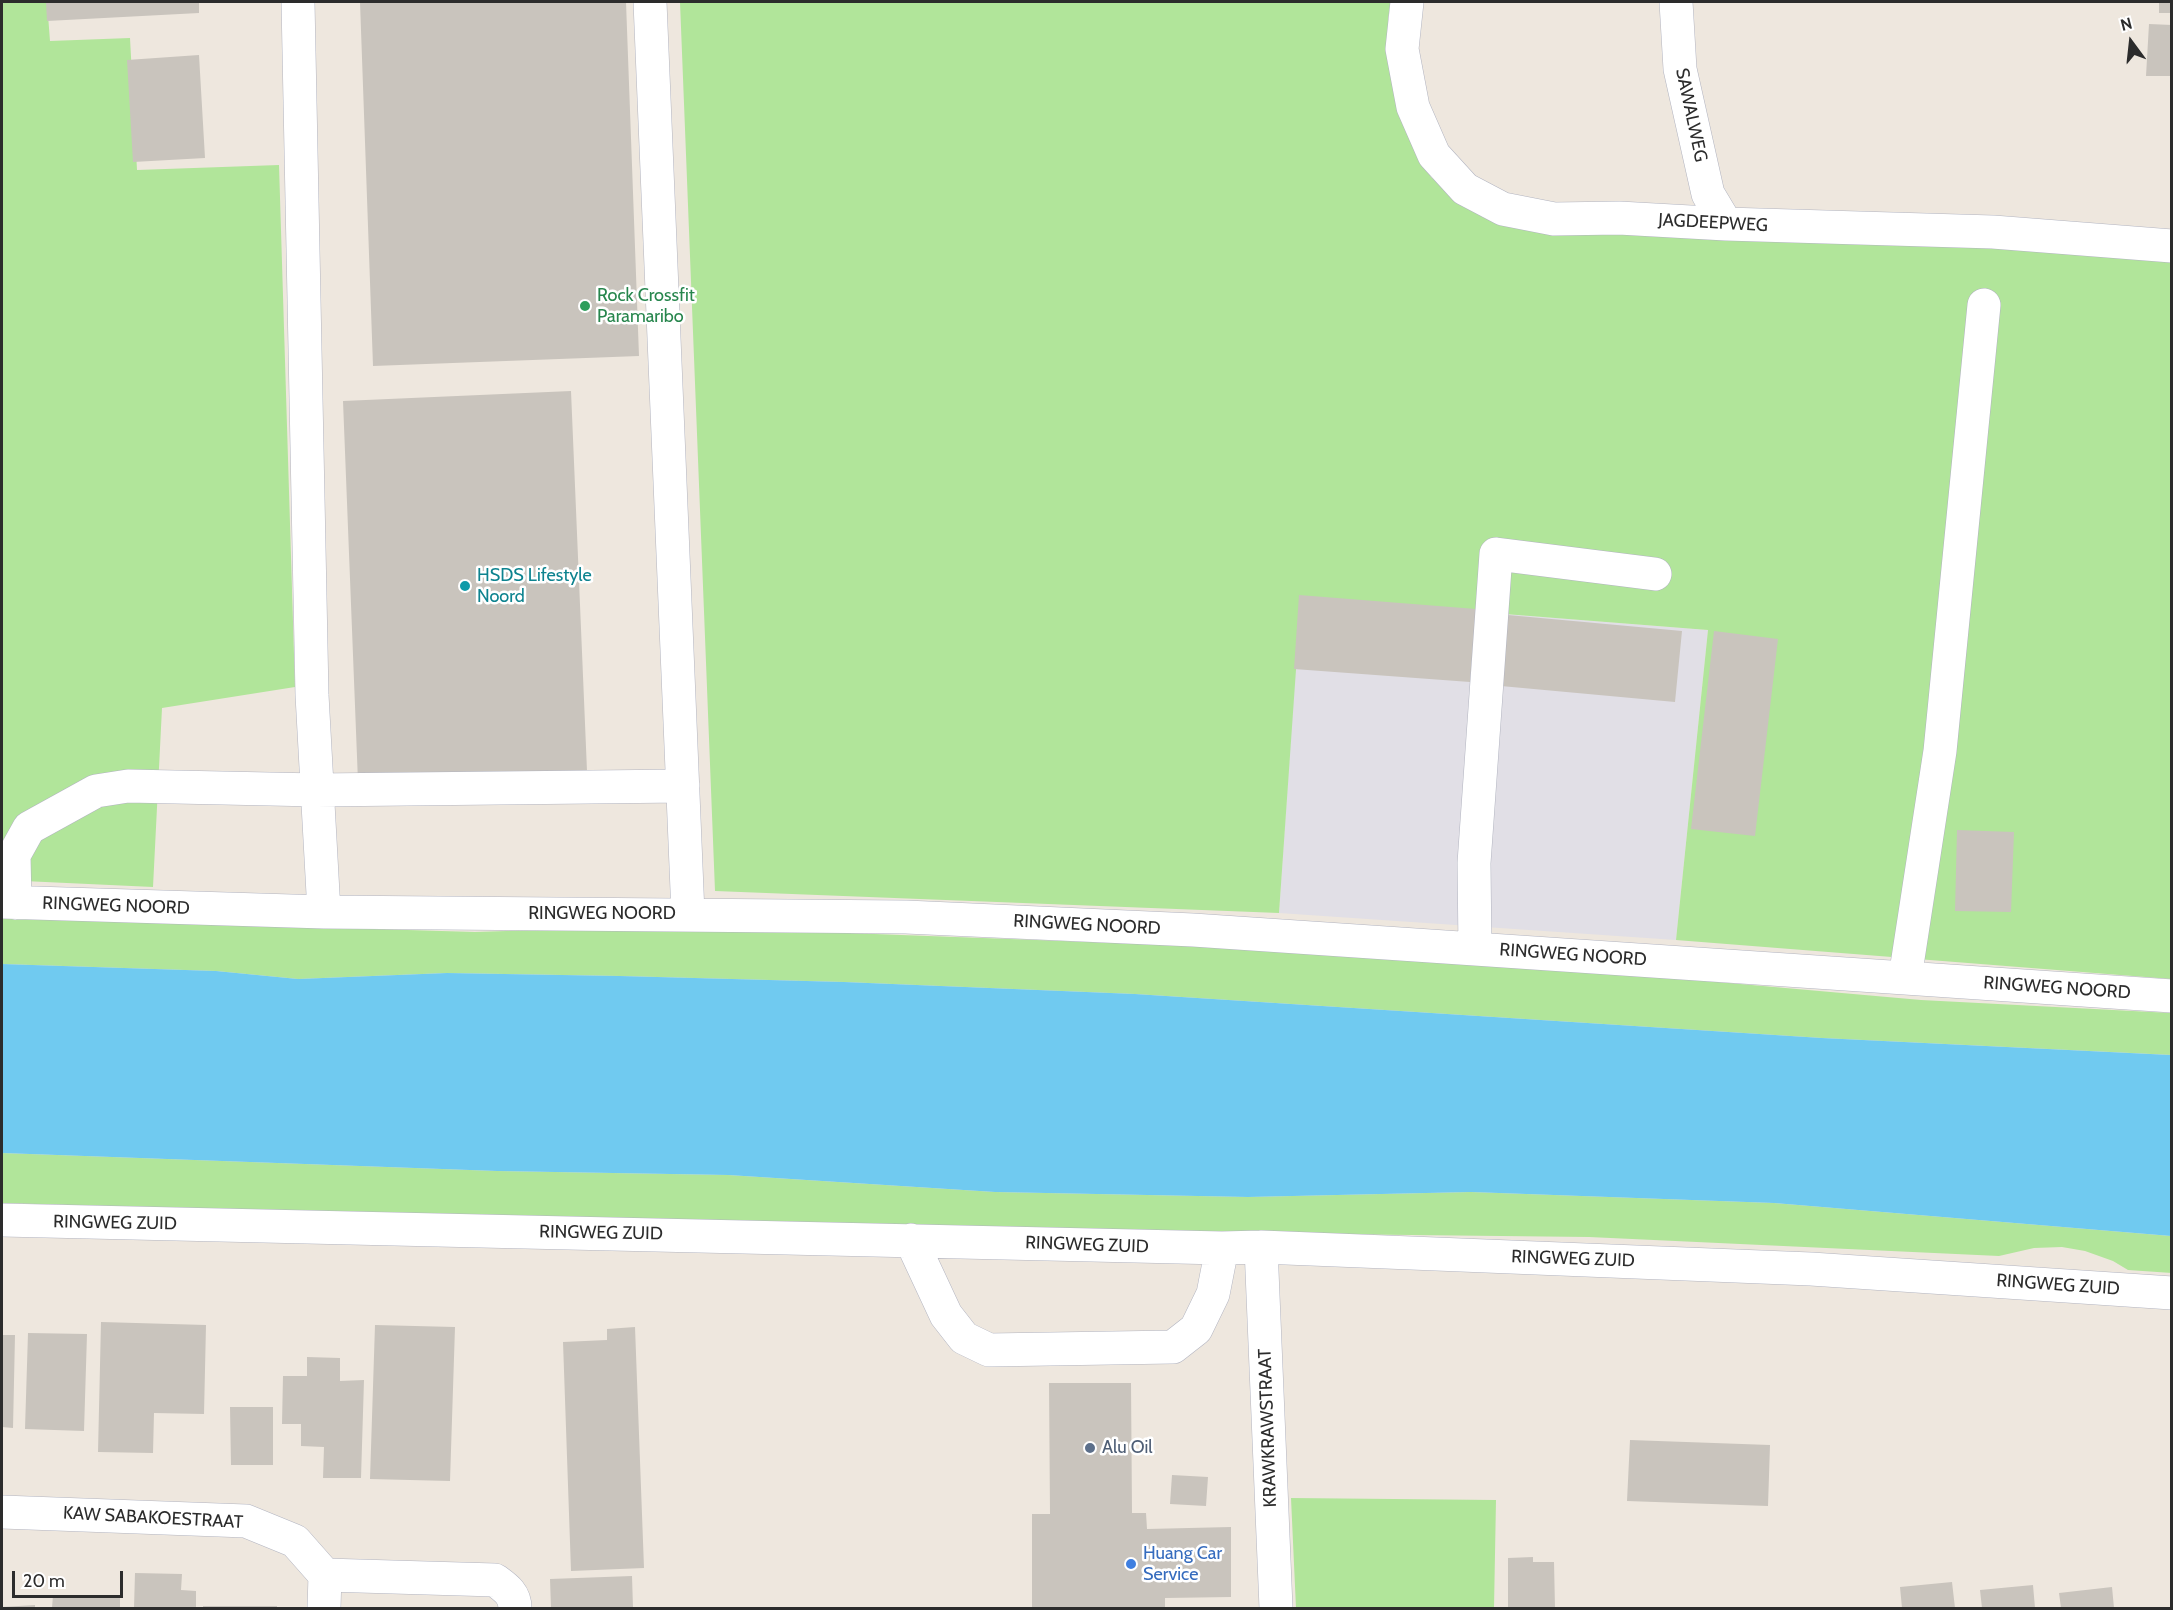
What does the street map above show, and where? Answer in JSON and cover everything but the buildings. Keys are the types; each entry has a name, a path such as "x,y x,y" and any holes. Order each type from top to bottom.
{"street":[{"path":"298,2 312,671 324,912"},
{"path":"650,2 688,914"},
{"name":"JAGDEEPWEG","path":"1407,2 1402,49 1413,106 1434,155 1465,189 1503,209 1554,219 1619,218 1726,224 1993,232 2172,246"},
{"name":"SAWALWEG","path":"1676,2 1680,69 1708,194 1726,224"},
{"path":"1905,978 1940,752 1984,305"},
{"path":"1475,949 1474,863 1496,554 1655,574"},
{"path":"8,902 14,855 29,828 96,790 128,786 317,790 683,786"},
{"name":"RINGWEG NOORD","path":"8,902 324,912 906,916 1192,930 2172,996"},
{"name":"RINGWEG ZUID","path":"2,1220 1222,1248 1261,1247 1811,1269 2172,1293"},
{"path":"911,1240 946,1315 964,1338 989,1350 1173,1347 1196,1329 1213,1294 1222,1248"},
{"name":"KRAWKRAWSTRAAT","path":"1261,1247 1276,1608"},
{"name":"KAW SABAKOESTRAAT","path":"2,1512 246,1521 295,1541 325,1575"},
{"path":"324,1608 325,1575 495,1580 508,1589 515,1601 515,1608"}],"shaded area":[{"path":"1300,598 1708,630 1676,940 1279,913"}],"green space":[{"path":"2,2 47,2 50,41 130,38 137,170 279,165 295,687 162,708 153,887 2,880"},
{"path":"680,2 1391,2 1388,19 1392,72 1411,140 1431,177 1461,202 2171,259 2171,979 1676,940 1708,630 1301,598 1279,913 715,891"},
{"path":"2,918 475,932 601,928 820,932 1226,947 1661,977 1921,1000 2171,1013 2172,1055 1822,1038 1135,994 844,982 620,976 447,973 298,979 216,971 2,964"},
{"path":"2,1153 497,1171 728,1175 995,1192 1248,1197 1471,1192 1774,1203 2171,1236 2172,1273 2128,1270 2113,1261 2085,1251 2062,1247 2034,1248 1999,1256 1589,1237 1235,1233 398,1215 2,1203"},
{"path":"1291,1498 1496,1500 1494,1608 1296,1608"}],"water":[{"path":"2,964 216,971 298,979 447,973 620,976 844,982 1135,994 1822,1038 2171,1055 2171,1236 1774,1203 1471,1192 1248,1197 995,1192 728,1175 497,1171 2,1153"}],"place":[{"name":"Rock Crossfit Paramaribo","path":"585,306"},
{"name":"HSDS Lifestyle Noord","path":"465,586"},
{"name":"Alu Oil","path":"1090,1448"},
{"name":"Huang Car Service","path":"1131,1564"}]}
